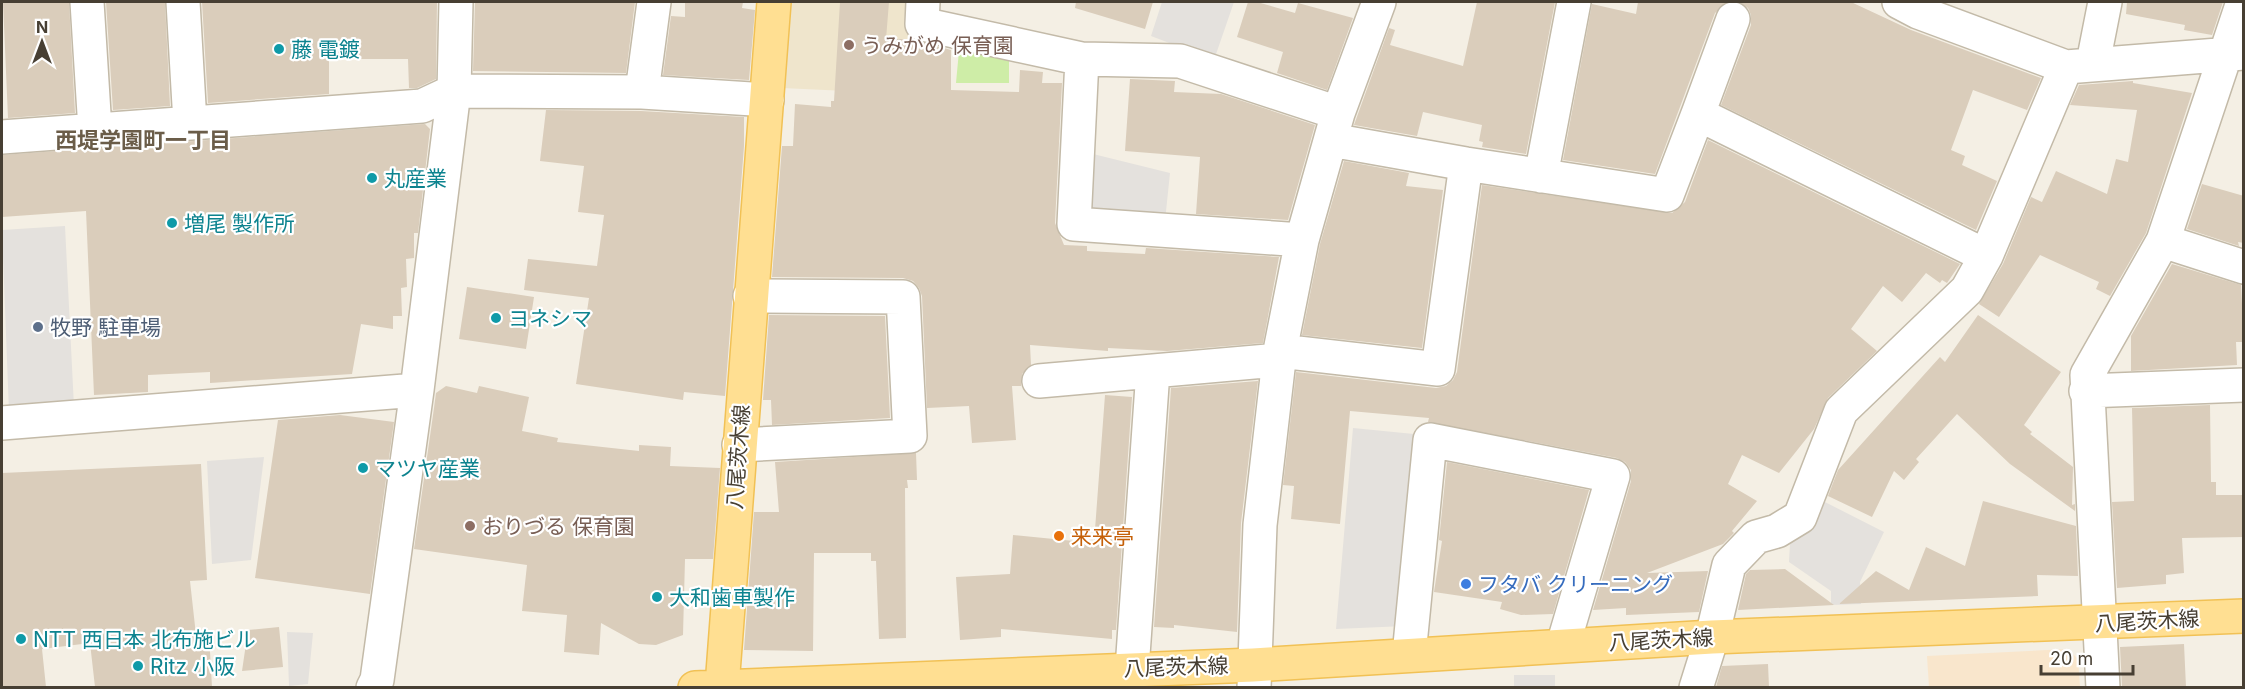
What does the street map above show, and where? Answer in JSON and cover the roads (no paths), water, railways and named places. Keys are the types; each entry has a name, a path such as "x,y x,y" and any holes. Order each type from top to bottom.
{"main road":[{"name":"八尾茨木線","path":"774,2 739,445 713,687 1132,669 1253,676 1409,655 1563,645 2244,616"}],"street":[{"path":"87,2 95,130"},
{"path":"183,2 190,123"},
{"path":"373,687 377,680 417,390 453,91 456,2"},
{"path":"642,92 654,2"},
{"path":"923,2 922,24 1082,59 1180,61 1335,126 1466,164 1667,195 1733,19"},
{"path":"1253,676 1260,525 1279,356 1302,240 1335,126 1379,2"},
{"path":"1541,176 1574,2"},
{"path":"1899,2 1918,12 2080,65 2235,53"},
{"path":"1696,687 1712,637 1729,565 1756,537 1777,531 1800,517 1841,411 1967,290 2080,65 2105,2"},
{"path":"2103,687 2086,391 2087,375 2163,241 2235,53 2243,2"},
{"path":"1082,59 1074,224 1302,240"},
{"path":"2,132 95,130 422,105 453,91 642,92 766,100"},
{"path":"1698,114 1986,256"},
{"path":"1039,381 1154,371 1279,356 1438,369 1466,164"},
{"path":"2163,241 2244,267"},
{"path":"739,445 910,436 903,297 750,297"},
{"path":"1132,669 1154,371"},
{"path":"2086,391 2244,385"},
{"path":"2,423 417,390"},
{"path":"1409,655 1430,440 1613,476 1563,645"}],"place":[{"name":"うみがめ 保育園","path":"849,45"},
{"name":"藤 電鍍","path":"279,49"},
{"name":"丸産業","path":"372,178"},
{"name":"増尾 製作所","path":"172,223"},
{"name":"ヨネシマ","path":"496,318"},
{"name":"牧野 駐車場","path":"38,327"},
{"name":"マツヤ産業","path":"363,468"},
{"name":"おりづる 保育園","path":"470,526"},
{"name":"来来亭","path":"1059,536"},
{"name":"フタバ クリーニング","path":"1466,584"},
{"name":"大和歯車製作","path":"657,597"},
{"name":"NTT 西日本 北布施ビル","path":"21,639"},
{"name":"Ritz 小阪","path":"138,666"}],"district":[{"name":"西堤学園町一丁目","path":"143,140"}]}
